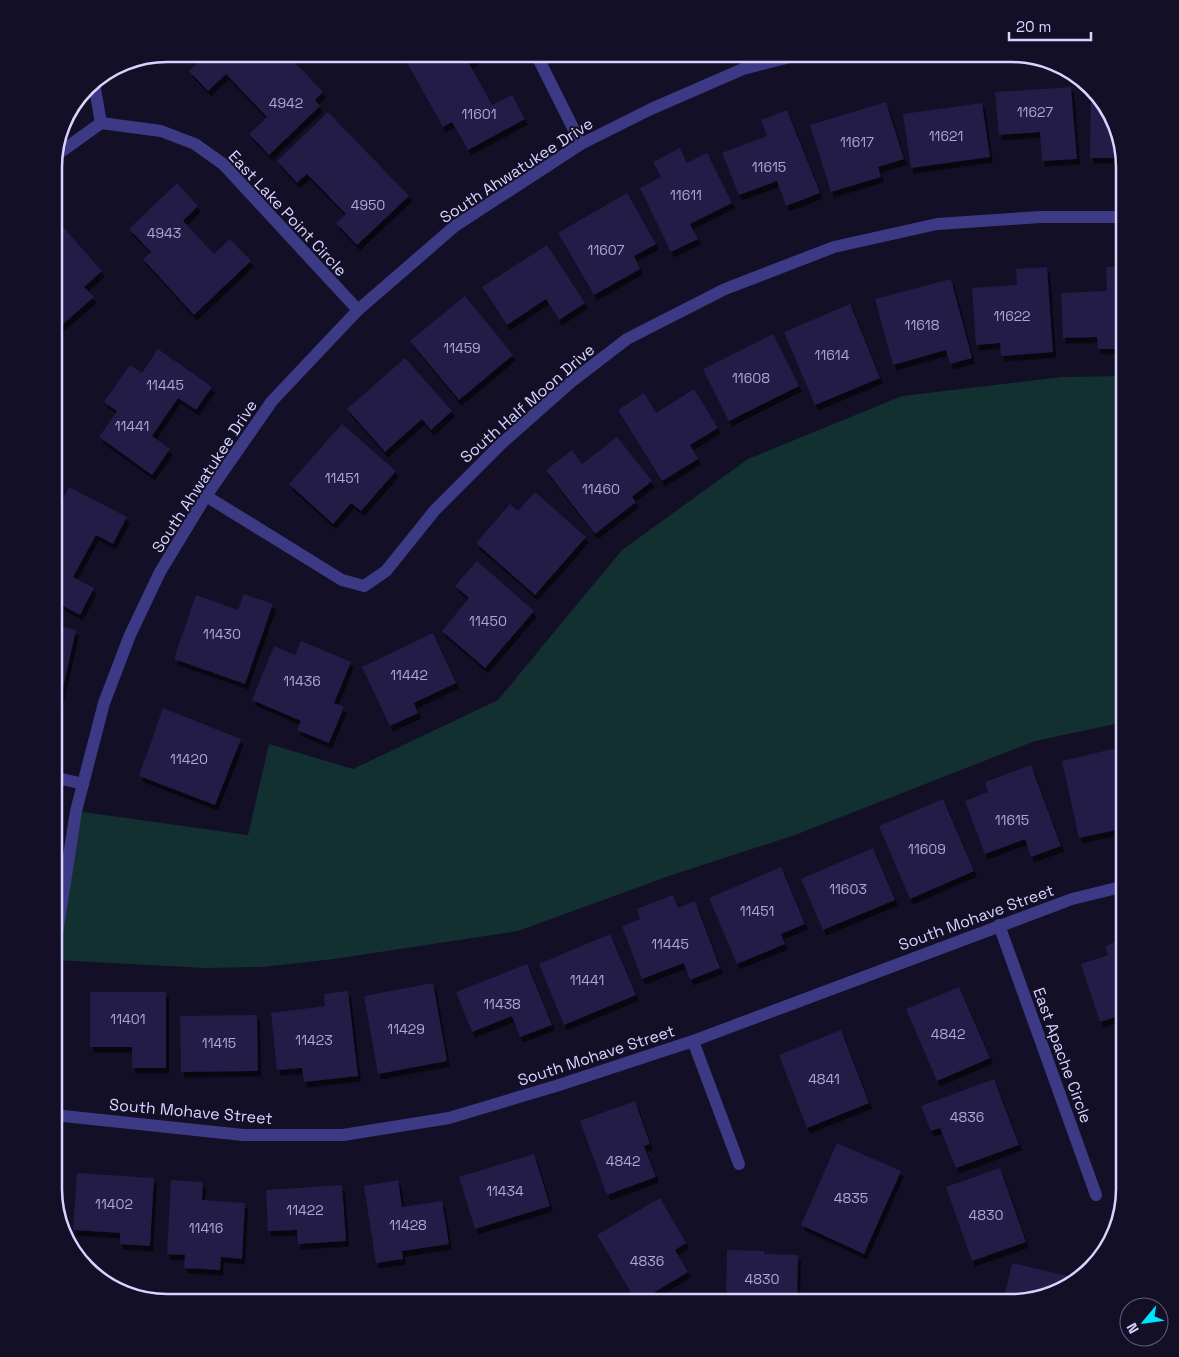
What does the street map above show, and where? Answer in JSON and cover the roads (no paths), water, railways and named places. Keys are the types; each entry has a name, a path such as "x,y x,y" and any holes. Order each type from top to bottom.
{"street":[{"path":"541,63 582,144"},
{"name":"South Ahwatukee Drive","path":"62,900 76,811 104,703 130,635 160,572 206,496 272,401 358,310 455,226 582,144 651,109 743,69 767,63"},
{"path":"64,150 101,123 95,91"},
{"name":"East Lake Point Circle","path":"101,123 161,131 194,144 223,164 358,310"},
{"name":"South Half Moon Drive","path":"206,496 342,580 364,586 386,571 435,510 501,444 571,382 627,339 725,289 834,247 937,224 1040,217 1116,217"},
{"path":"62,779 83,784"},
{"name":"South Mohave Street","path":"62,1116 243,1135 343,1135 449,1118 565,1083 693,1041 999,925 1072,899 1116,888"},
{"name":"East Apache Circle","path":"999,925 1096,1195"},
{"path":"693,1041 739,1164"}]}
